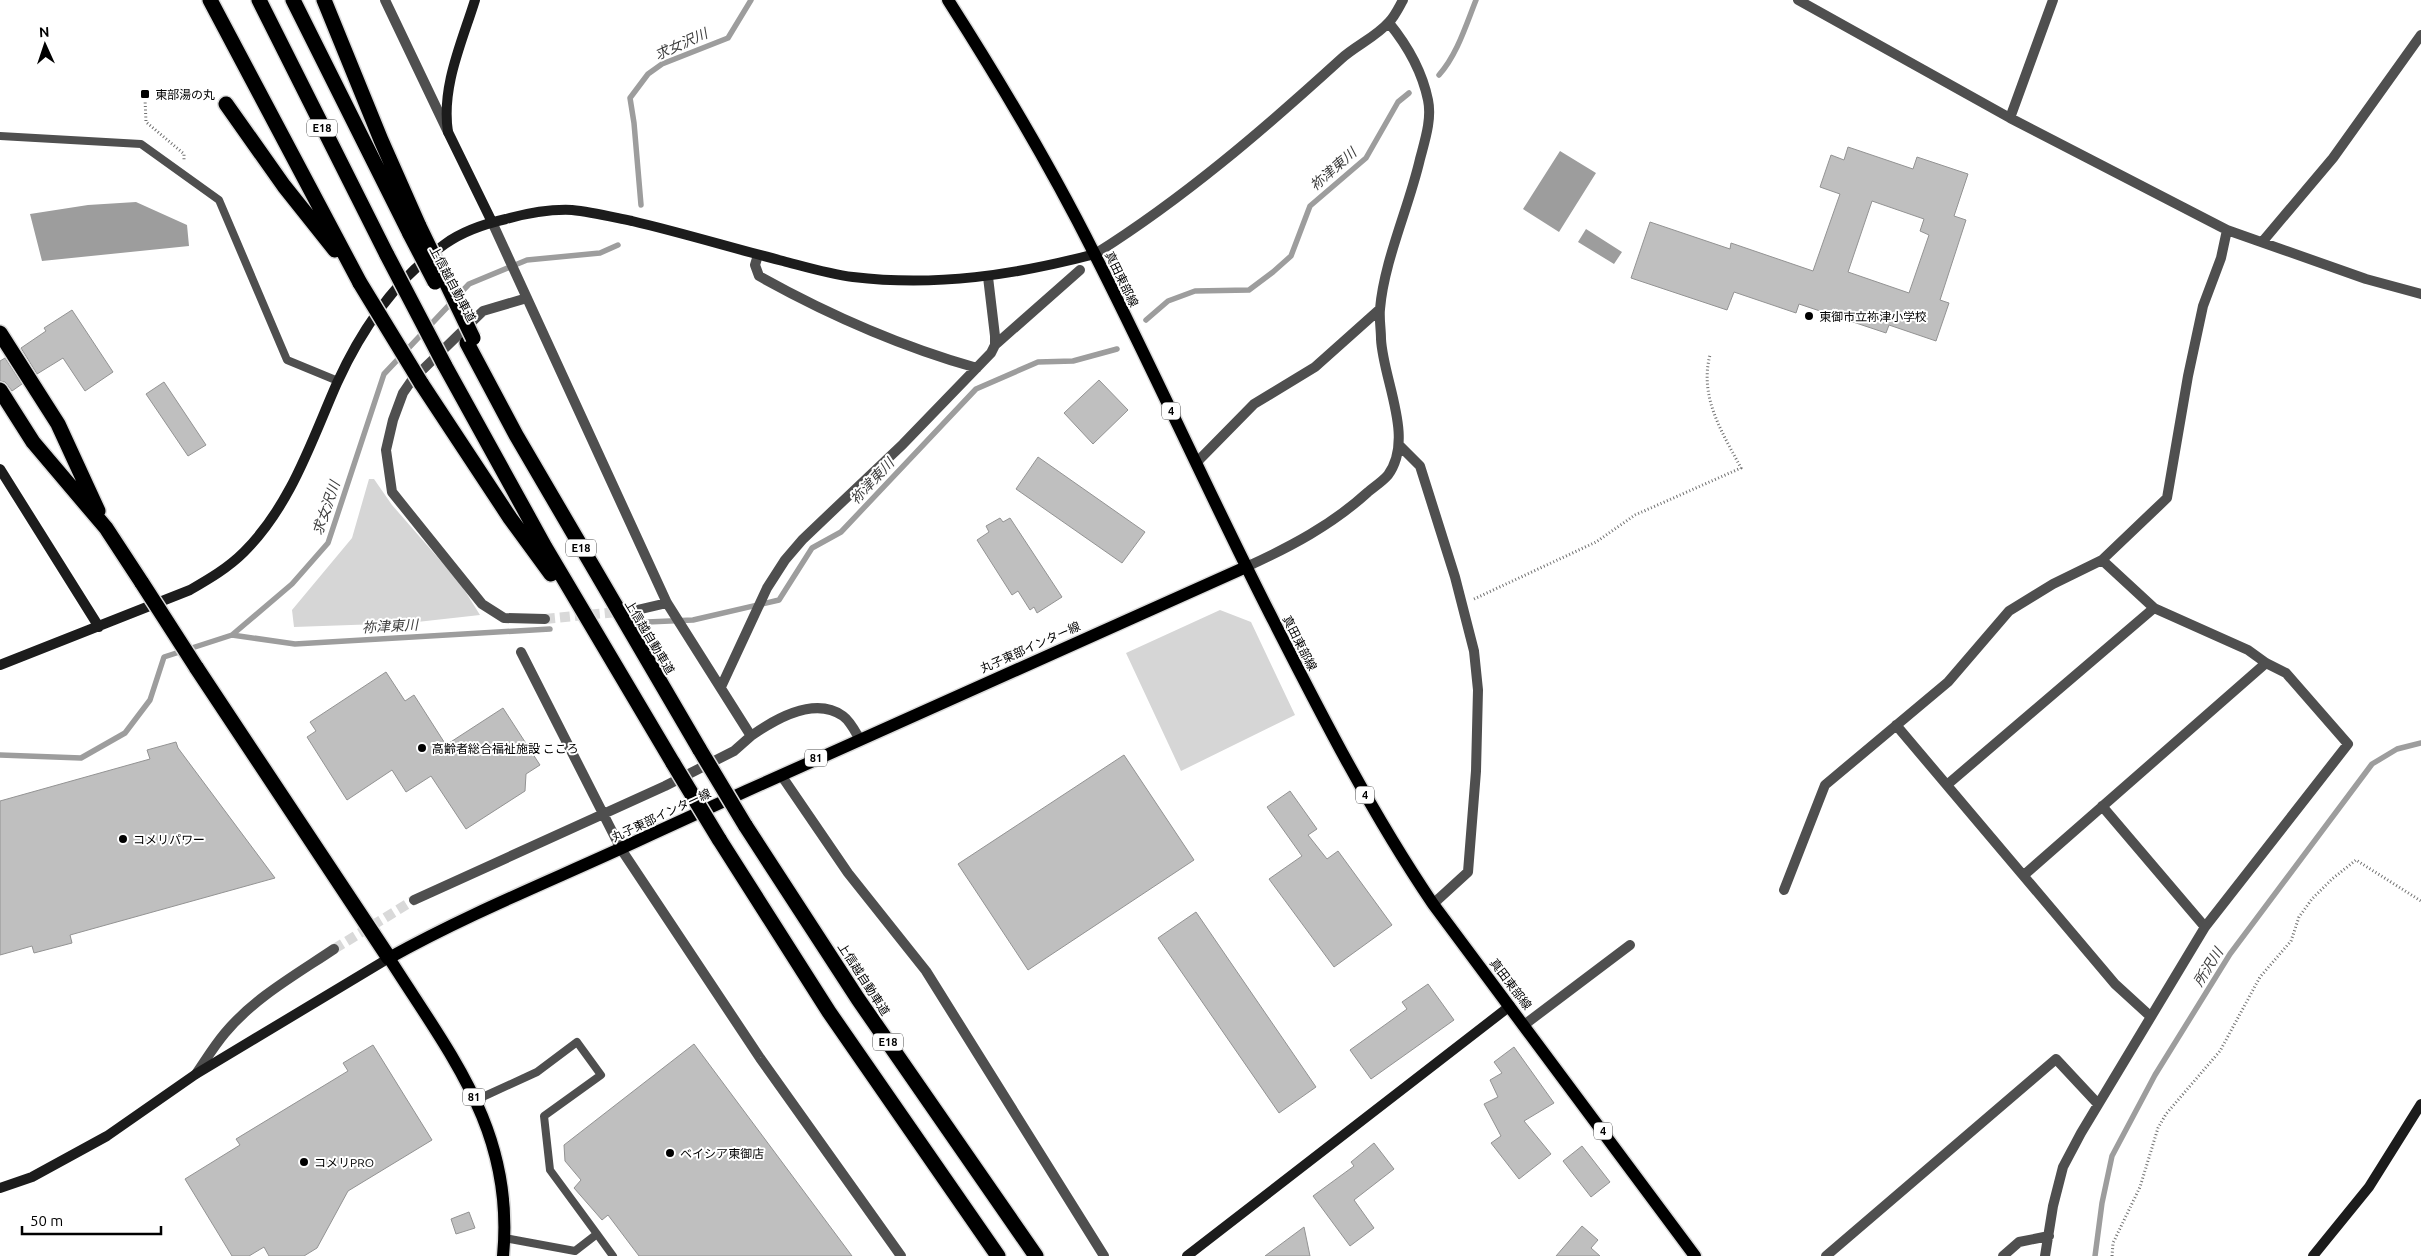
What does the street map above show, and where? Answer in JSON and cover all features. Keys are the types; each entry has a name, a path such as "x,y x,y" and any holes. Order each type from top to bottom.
{"highway":[{"path":"210,0 360,283 421,383 510,518 600,642"},
{"name":"E18","path":"259,0 444,364 494,457 600,642 719,839 829,1012 998,1256"},
{"name":"上信越自動車道","path":"293,0 415,230 516,435 700,750 858,999 1036,1256"},
{"path":"324,0 415,230"},
{"path":"226,104 284,186 360,283"},
{"path":"0,333 58,424 106,528"},
{"path":"0,390 33,442 106,528 389,958"}],"main road":[{"name":"真田東部線","path":"948,0 1024,123 1095,254 1246,567 1331,734 1393,846 1433,904 1695,1256"},
{"name":"丸子東部インター線","path":"389,958 436,931 621,849 859,738 1246,567"},
{"name":"81","path":"389,958 448,1051 476,1100 490,1132 499,1167 503,1194 505,1238 503,1256"}],"street":[{"path":"385,0 503,245 667,602 751,736"},
{"path":"448,132 445,108 447,94 475,0"},
{"path":"0,665 190,590 218,573 244,552 274,515 302,467 338,382 370,322 392,292 446,244 468,230 492,222 545,211 586,212 662,228 850,277 891,281 988,277 1041,268 1095,254 1141,225 1199,182 1281,114 1348,52 1388,23 1403,0"},
{"path":"1798,0 2010,118 2227,230 2263,241 2366,279 2421,294"},
{"path":"2010,118 2053,0"},
{"path":"1246,567 1309,536 1355,504 1388,474 1400,446 1396,409 1382,357 1380,309 1392,250 1414,185 1428,127 1428,100 1416,65 1402,39 1388,23"},
{"path":"2263,241 2333,158 2421,35"},
{"path":"1784,890 1825,785 1948,682 2009,611 2053,584 2102,560 2167,498 2188,376 2203,306 2221,258 2227,230"},
{"path":"758,254 755,265 759,276 844,321 916,350 977,368"},
{"path":"722,687 764,595 785,560 803,539 904,444 991,353 995,345 1080,270"},
{"path":"988,277 995,345"},
{"path":"527,298 482,311 412,380 403,393 393,420 386,450 392,492 482,604 504,618 545,619"},
{"path":"1196,463 1254,404 1315,367 1380,309"},
{"path":"1400,446 1420,466 1462,604 1474,651 1478,690 1476,771 1468,872 1433,904"},
{"path":"0,469 99,627"},
{"path":"2045,1256 2053,1206 2063,1167 2150,1016 2204,927 2348,744 2286,673 2266,663 2248,650 2154,608 2102,560"},
{"path":"637,610 667,602"},
{"path":"1948,784 2154,608"},
{"path":"521,652 621,849 760,1058 901,1256"},
{"path":"2024,875 2266,663"},
{"path":"414,900 603,814 734,751 751,736 788,714 830,709 845,717 859,738"},
{"path":"1896,725 1948,784 1983,829 2115,984 2150,1016"},
{"path":"781,775 848,872 926,971 1104,1256"},
{"path":"2102,806 2204,927"},
{"path":"1524,1025 1630,945"},
{"path":"196,1074 224,1033 243,1014 261,999 334,949"},
{"path":"0,1188 32,1177 106,1136 196,1074 389,958"},
{"path":"1187,1256 1510,1006"},
{"path":"1826,1256 2056,1059 2098,1104"},
{"path":"2314,1256 2369,1187 2421,1104"},
{"path":"2003,1256 2019,1242 2049,1236"}],"lane":[{"path":"0,136 141,144 219,200 287,360 338,382"},
{"path":"476,1100 537,1072 577,1042 601,1075 544,1116 550,1170 613,1256"},
{"path":"505,1238 575,1251 597,1234"}],"path":[{"path":"145,99 146,122 184,154 183,174"},
{"path":"1462,604 1596,542 1635,515 1741,468 1712,412 1707,368 1710,355"},
{"path":"2112,1256 2113,1243 2140,1187 2158,1128 2166,1114 2220,1051 2260,977 2291,941 2299,918 2312,900 2332,879 2356,860 2421,901"}],"shaded area":[{"path":"1560,151 1596,173 1559,232 1523,209"},
{"path":"136,202 187,225 189,246 42,261 30,214 88,205"},
{"path":"1586,229 1622,252 1614,264 1578,242"},
{"path":"369,479 374,479 392,505 460,583 480,615 408,623 294,627 292,610 352,538"},
{"path":"1220,610 1251,622 1295,715 1181,771 1126,653"}],"building":[{"path":"1848,147 1913,169 1917,157 1968,174 1954,216 1966,220 1940,300 1949,303 1936,341 1889,325 1886,333 1799,304 1796,313 1734,292 1727,310 1631,278 1650,222 1730,249 1731,243 1813,271 1840,194 1820,187 1831,155 1844,160","holes":["1872,201 1924,219 1920,231 1929,235 1909,293 1848,272"]},
{"path":"72,310 113,372 85,391 63,358 37,374 21,348 46,331 44,328"},
{"path":"5,358 22,384 12,391 5,382 0,381 0,361"},
{"path":"1099,380 1128,410 1093,444 1064,413"},
{"path":"164,382 206,445 188,456 146,394"},
{"path":"1038,457 1145,532 1122,563 1016,489"},
{"path":"1000,518 1003,522 1010,518 1062,597 1037,613 1034,607 1030,610 1018,591 1012,595 977,540 989,532 986,526"},
{"name":"高齢者総合福祉施設 こころ","path":"386,672 405,701 414,695 446,745 503,708 540,765 526,774 525,791 466,829 431,776 406,792 392,770 347,800 307,737 316,731 310,722"},
{"name":"コメリパワー","path":"176,742 178,748 275,878 70,935 72,943 34,953 32,946 0,955 0,801 150,759 147,750"},
{"path":"1124,755 1194,860 1028,970 958,864"},
{"path":"1290,791 1317,829 1308,835 1327,859 1338,851 1392,925 1334,967 1269,879 1302,856 1267,807"},
{"path":"1196,912 1316,1087 1279,1113 1158,938"},
{"path":"1428,984 1454,1020 1371,1079 1350,1050 1407,1009 1402,1002"},
{"name":"ベイシア東御店","path":"694,1044 852,1256 639,1256 608,1215 602,1220 574,1188 581,1180 565,1161 564,1145"},
{"name":"コメリPRO","path":"373,1045 432,1140 348,1191 317,1248 304,1256 269,1256 264,1247 249,1256 232,1256 185,1179 240,1145 236,1139 348,1071 343,1063"},
{"path":"1514,1047 1554,1103 1524,1121 1551,1154 1519,1179 1491,1143 1501,1136 1484,1104 1498,1097 1490,1080 1502,1073 1494,1062"},
{"path":"1374,1143 1394,1169 1354,1200 1374,1228 1350,1246 1313,1196 1354,1166 1351,1162"},
{"path":"1582,1146 1610,1182 1591,1197 1563,1161"},
{"path":"469,1212 475,1228 456,1234 451,1219"},
{"path":"1582,1226 1598,1240 1591,1248 1600,1256 1556,1256"},
{"path":"1304,1227 1310,1256 1265,1256"}],"waterway":[{"name":"求女沢川","path":"641,205 630,98 648,74 662,64 728,38 751,0"},
{"name":"祢津東川","path":"1439,75 1456,49 1476,0"},
{"name":"祢津東川","path":"1146,320 1168,301 1195,291 1249,290 1273,272 1291,256 1310,206 1366,158 1398,102 1409,93"},
{"name":"求女沢川","path":"0,755 81,758 125,733 150,700 164,657 232,635 292,584 328,543 384,374 469,284 527,260 600,253 618,245"},
{"name":"祢津東川","path":"647,622 693,620 779,600 812,548 841,532 976,389 1038,362 1073,361 1117,349"},
{"name":"祢津東川","path":"232,635 295,644 550,629"},
{"name":"所沢川","path":"2095,1256 2102,1203 2112,1156 2155,1075 2230,954 2372,764 2397,749 2421,743"}],"tunnel":[{"path":"545,619 637,610"},
{"path":"334,949 414,900"}],"place":[{"name":"東部湯の丸","path":"145,94"},
{"name":"東御市立祢津小学校","path":"1809,316"},
{"name":"高齢者総合福祉施設 こころ","path":"422,748"},
{"name":"コメリパワー","path":"123,839"},
{"name":"ベイシア東御店","path":"670,1153"},
{"name":"コメリPRO","path":"304,1162"}]}
